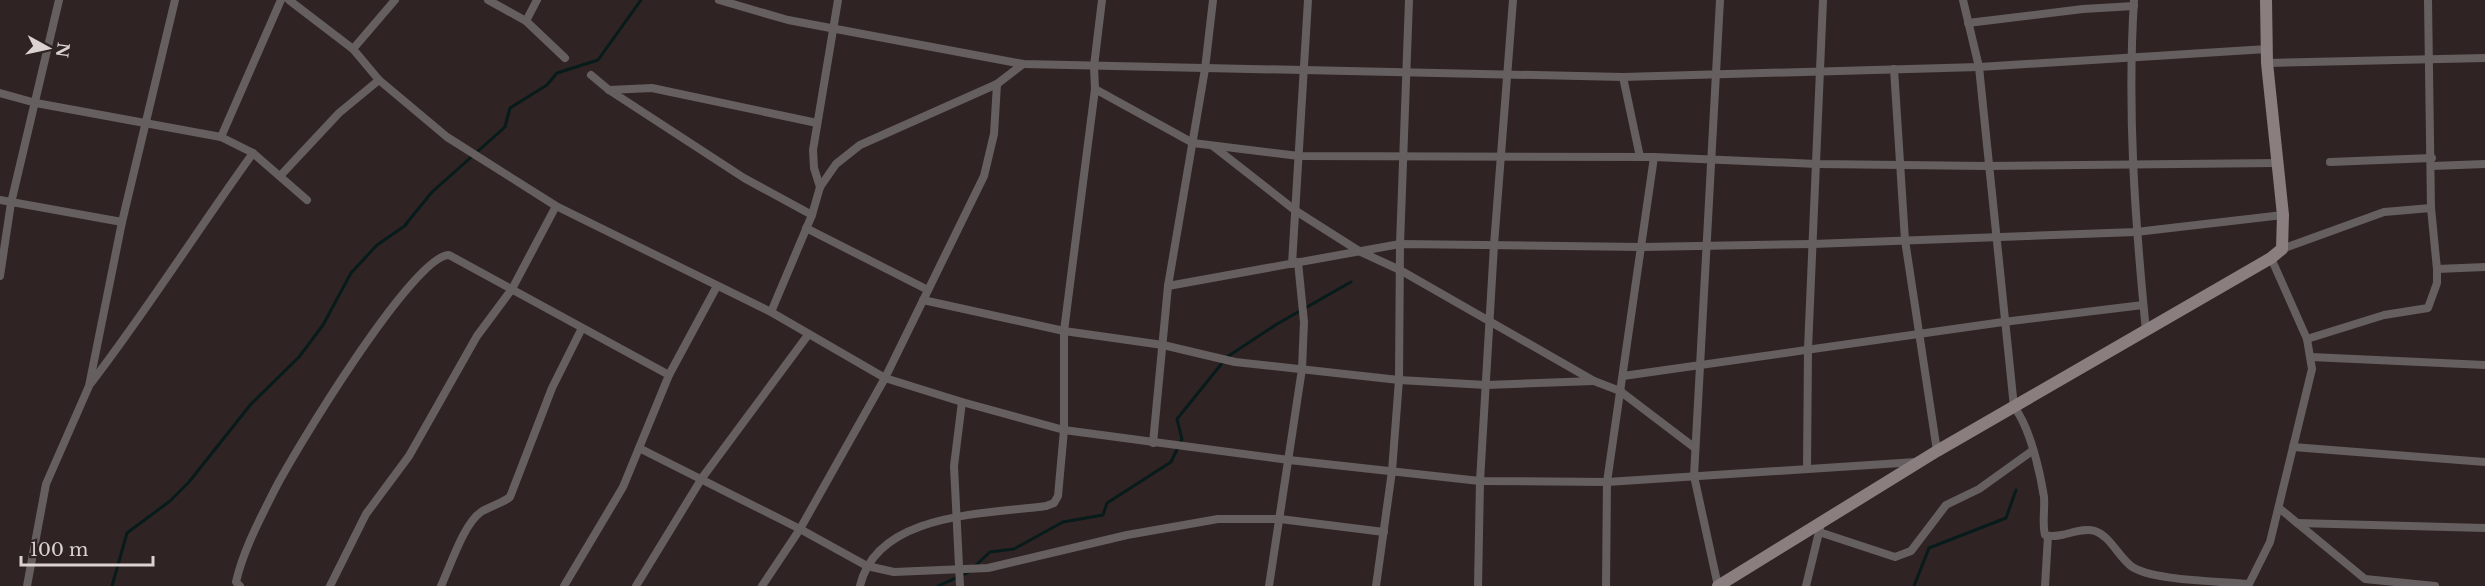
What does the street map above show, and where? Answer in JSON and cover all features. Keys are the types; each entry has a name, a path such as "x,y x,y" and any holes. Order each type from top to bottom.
{"street":[{"path":"0,276 11,203 59,0"},
{"path":"27,586 46,484 89,386 122,222 176,0"},
{"path":"220,137 281,0"},
{"path":"289,0 353,49 379,80 436,129 556,207 771,312 885,378 962,402 1064,430 1289,460 1480,481 1607,482 1920,461"},
{"path":"353,49 395,0"},
{"path":"488,0 526,21 565,58"},
{"path":"526,21 537,0"},
{"path":"719,0 788,20 1023,64 1623,77 1978,67 2267,49"},
{"path":"820,188 814,168 813,150 831,29 838,0"},
{"path":"860,586 867,566 897,537 913,528 957,518 1046,506 1054,503 1058,496 1064,430 1064,331 1095,89 1094,66 1102,0"},
{"path":"1153,443 1168,286 1205,69 1213,0"},
{"path":"1269,586 1302,369 1304,322 1295,263 1308,0"},
{"path":"1376,586 1392,471 1399,380 1400,244 1410,0"},
{"path":"1478,586 1480,481 1494,245 1503,158 1513,0"},
{"path":"1720,0 1694,476 1718,586 1820,527 1920,461 2271,258 2282,249 2384,212 2431,208"},
{"path":"1807,469 1808,350 1823,0"},
{"path":"1963,0 1978,67 1987,166 1997,235 2003,322 2014,407 2022,420 2044,499 2044,532 2048,536 2045,586"},
{"path":"2266,0 2267,63 2283,215 2282,249"},
{"path":"2307,339 2384,315 2428,308 2437,283 2431,208 2428,0"},
{"path":"1968,23 2134,3 2131,56 2131,164 2146,331"},
{"path":"2267,63 2485,58"},
{"path":"771,312 812,215 820,188 836,164 860,145 997,84 1023,64"},
{"path":"1894,69 1905,240 1937,451"},
{"path":"591,75 609,90 744,178 812,215"},
{"path":"1623,77 1640,157"},
{"path":"281,175 339,113 379,80"},
{"path":"762,586 800,529 885,378 984,176 994,134 997,84"},
{"path":"609,90 652,88 817,123"},
{"path":"1095,89 1193,143 1299,156 1654,157 1817,164 1987,166 2277,163"},
{"path":"0,93 36,103 220,137 253,153 307,200"},
{"path":"1212,146 1296,211 1359,251 1400,270 1594,381 1620,391 1695,448"},
{"path":"89,386 144,315 205,219 253,153"},
{"path":"1606,586 1607,482 1654,157"},
{"path":"2331,162 2485,164"},
{"path":"0,200 122,222"},
{"path":"330,586 366,514 409,456 477,336 512,289 556,207"},
{"path":"1168,286 1400,244 1708,246 1813,244 1997,235 2136,232 2283,215"},
{"path":"806,228 928,290"},
{"path":"240,586 236,582 239,566 273,492 323,405 399,298 443,255 449,255 669,375"},
{"path":"2048,536 2094,530 2102,535 2130,565 2139,570 2156,575 2248,585 2270,542 2312,369 2307,339 2271,258"},
{"path":"2437,268 2485,267"},
{"path":"564,586 616,500 669,375 717,286"},
{"path":"923,300 1064,331 1162,345 1235,362 1399,380 1486,385 1594,381"},
{"path":"1623,376 2003,322 2143,305"},
{"path":"441,586 472,520 482,511 499,506 510,497 552,388 582,328"},
{"path":"636,586 702,478 808,335"},
{"path":"2310,357 2485,365"},
{"path":"960,586 957,570 954,456 962,402"},
{"path":"2294,447 2485,462"},
{"path":"639,448 702,478 867,566 903,573 988,568 1195,522 1237,518 1280,519 1384,532"},
{"path":"1820,527 1895,557 1902,556 1911,551 1946,505 1986,484 2032,451"},
{"path":"2279,508 2365,579 2435,586"},
{"path":"2297,523 2485,528"},
{"path":"1806,586 1820,527"}],"waterway":[{"path":"406,224 432,192 505,127 510,108 547,85 557,73 598,60 641,0"},
{"path":"112,586 127,533 170,501 189,482 251,404 299,357 323,325 351,273 377,245 406,225"},
{"path":"974,567 990,552 1014,549 1063,522 1103,515 1107,503 1171,462 1182,439 1177,419 1227,357 1277,324 1351,282"},
{"path":"1914,586 1929,548 2006,518 2016,490"},
{"path":"938,586 969,572"}]}
